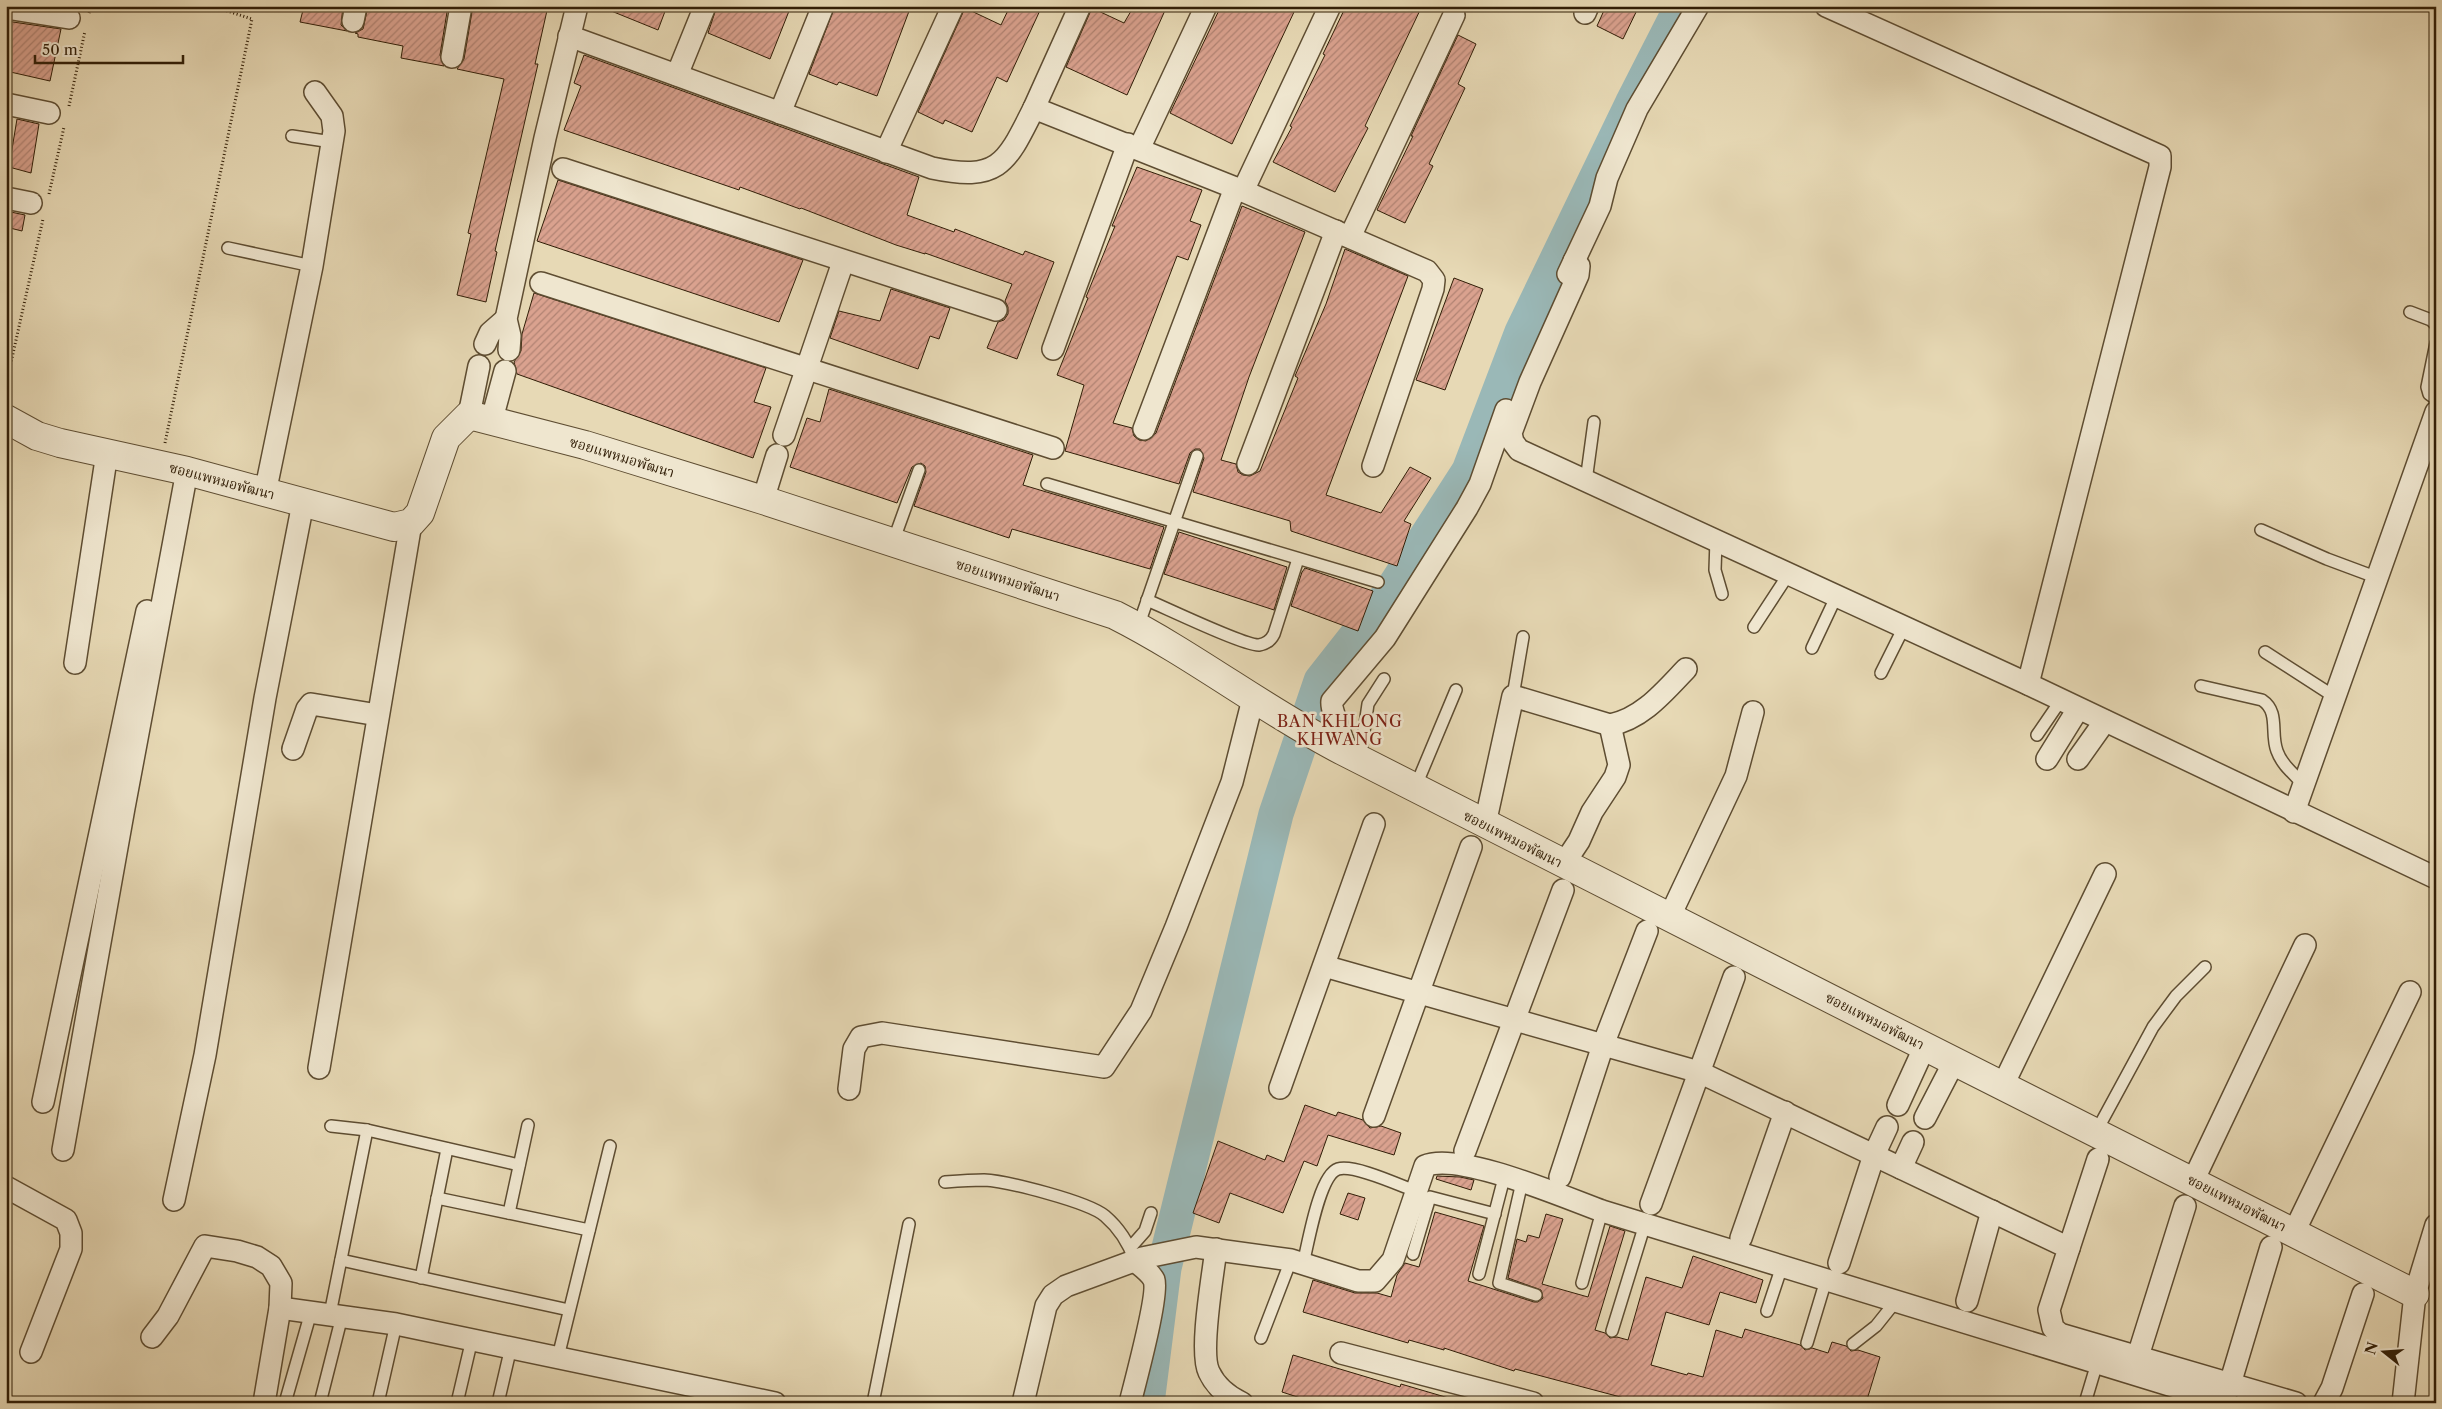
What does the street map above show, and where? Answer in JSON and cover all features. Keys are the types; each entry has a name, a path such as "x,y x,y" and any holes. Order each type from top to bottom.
{"street":[{"path":"452,57 461,6"},
{"path":"509,350 510,336 506,319 545,138 577,6"},
{"path":"677,75 705,6"},
{"path":"780,113 823,6"},
{"path":"886,152 953,6"},
{"path":"570,36 932,168 957,173 976,174 992,169 1005,160 1034,108 1080,6"},
{"path":"1053,349 1134,147 1206,6"},
{"path":"1144,428 1239,189 1330,6"},
{"path":"1348,753 1332,710 1332,701 1386,638 1476,494 1504,414 1539,327 1556,307 1574,261 1600,206 1607,178 1637,109 1698,6"},
{"path":"1826,6 2160,156 2160,167 2146,224 2028,684"},
{"path":"6,8 70,18"},
{"path":"1248,464 1343,234 1454,15"},
{"path":"265,493 312,266 332,142 332,116 315,92"},
{"path":"6,104 49,113"},
{"path":"1034,108 1239,189 1427,271 1434,280 1434,289 1373,466"},
{"path":"563,170 996,310"},
{"path":"6,198 31,203"},
{"path":"1574,261 1578,266 1578,275 1530,382 1511,433 1512,442 1518,450 1716,540 1903,629 2028,684 2436,878"},
{"path":"784,434 808,370 843,262"},
{"path":"541,283 1054,448"},
{"path":"485,344 490,333 506,319"},
{"path":"479,366 481,417"},
{"path":"319,1068 411,523 420,513 426,500 446,438 481,417 505,371"},
{"path":"2294,812 2436,412"},
{"name":"ซอยแพหมอพัฒนา","path":"481,417 585,445 763,500 1115,615 1159,638 1264,706 1415,788 1478,836 1658,925 1955,1060 2096,1132 2189,1193 2294,1232 2415,1294"},
{"name":"ซอยแพหมอพัฒนา","path":"6,419 37,436 175,469 384,525 394,527 411,523"},
{"path":"75,663 107,453"},
{"path":"763,500 777,455"},
{"path":"43,1102 175,469"},
{"path":"63,1150 125,799 175,469"},
{"path":"174,1200 204,1055 264,708 303,503"},
{"path":"1374,1116 1478,836 1513,696 1610,725 1627,722 1647,707 1686,669"},
{"path":"293,749 303,717 311,704 378,714"},
{"path":"2047,759 2070,704"},
{"path":"849,1089 854,1049 861,1037 882,1033 1104,1067 1141,1011 1264,706"},
{"path":"1560,1177 1603,1045 1658,925 1736,776 1753,712"},
{"path":"2078,759 2105,721"},
{"path":"1464,1151 1513,1020 1563,877 1592,812 1615,777 1619,765 1610,725"},
{"path":"1280,1088 1374,824"},
{"path":"2003,1085 2105,874"},
{"path":"2138,1356 2189,1193 2305,945"},
{"path":"1324,966 1699,1072 2069,1248"},
{"path":"1651,1204 1734,977"},
{"path":"2294,1232 2410,992"},
{"path":"1898,1105 1926,1046"},
{"path":"1926,1118 1955,1060"},
{"path":"1741,1238 1785,1112"},
{"path":"1839,1263 1874,1155 1887,1127"},
{"path":"1901,1168 1913,1142"},
{"path":"2098,1159 2049,1310 2053,1328 2060,1334 2138,1356 2229,1393 2296,1403"},
{"path":"1023,1403 1046,1306 1053,1295 1066,1286 1136,1256 1206,1248 1297,1262 1358,1281 1375,1281 1393,1260 1415,1191 1425,1166 1432,1162 1442,1162 1514,1178 1602,1211 2097,1363 2201,1399 2229,1393"},
{"path":"6,1187 66,1220 71,1233 71,1249 32,1352"},
{"path":"1967,1301 1992,1211"},
{"path":"2404,1403 2415,1294 2436,1225"},
{"path":"152,1337 168,1316 202,1249 207,1245 250,1255 271,1266 280,1283 280,1308 264,1403"},
{"path":"2229,1393 2271,1247"},
{"path":"1206,1248 1205,1344 1208,1370 1217,1386 1231,1398 1242,1403"},
{"path":"1130,1403 1144,1344 1154,1284 1150,1275 1136,1256"},
{"path":"2324,1403 2332,1388 2363,1294"},
{"path":"280,1308 396,1324 776,1403"},
{"path":"1341,1353 1533,1403"}],"lane":[{"path":"292,136 332,142"},
{"path":"228,248 312,266"},
{"path":"2410,312 2431,320 2436,325"},
{"path":"2436,343 2427,388 2429,394 2436,399"},
{"path":"1586,481 1594,422"},
{"path":"1138,627 1197,456"},
{"path":"894,542 919,470"},
{"path":"1047,484 1378,582"},
{"path":"2261,530 2327,559 2378,578"},
{"path":"1716,540 1715,570 1722,594"},
{"path":"1148,600 1245,642 1263,644 1271,639 1274,634 1298,559"},
{"path":"1754,626 1788,574"},
{"path":"1812,648 1836,597"},
{"path":"1881,673 1903,629"},
{"path":"1513,696 1523,636"},
{"path":"2265,652 2335,697"},
{"path":"1348,753 1368,704 1384,679"},
{"path":"2201,686 2262,700 2269,705 2272,712 2276,749 2284,764 2304,785"},
{"path":"1415,788 1456,690"},
{"path":"2037,735 2070,704"},
{"path":"2096,1132 2153,1027 2176,996 2205,967"},
{"path":"332,1126 367,1130 519,1165"},
{"path":"509,1213 528,1126"},
{"path":"320,1403 328,1314 341,1260 367,1130"},
{"path":"558,1357 610,1146"},
{"path":"421,1278 447,1149"},
{"path":"1260,1338 1297,1262 1327,1178 1338,1169 1351,1169 1415,1191"},
{"path":"1479,1274 1495,1214 1514,1178"},
{"path":"1514,1178 1499,1283 1536,1294"},
{"path":"945,1182 985,1180 1017,1186 1089,1207 1104,1216 1136,1256"},
{"path":"1413,1254 1430,1197 1495,1214"},
{"path":"437,1198 589,1230"},
{"path":"1582,1283 1602,1211"},
{"path":"1136,1256 1151,1213"},
{"path":"873,1403 909,1224"},
{"path":"1612,1331 1645,1224"},
{"path":"341,1260 569,1310"},
{"path":"1767,1312 1782,1266"},
{"path":"1807,1343 1826,1280"},
{"path":"1853,1344 1876,1326 1896,1301"},
{"path":"285,1403 328,1314"},
{"path":"378,1403 396,1324"},
{"path":"457,1403 472,1339"},
{"path":"498,1403 511,1347"},
{"path":"2085,1403 2097,1363"}],"path":[{"path":"175,469 252,19 212,6"}],"building":[{"path":"304,6 343,6 341,25 347,31 300,22"},
{"path":"368,6 448,6 440,55 444,66 401,58 403,46 358,37 358,34 355,33 363,29"},
{"path":"473,6 548,6 535,64 538,64 495,251 497,252 486,302 457,295 471,234 468,233 504,79 457,69 464,59"},
{"path":"599,6 667,6 658,30"},
{"path":"717,6 791,6 770,59 708,33"},
{"path":"835,6 911,6 877,96 839,82 837,85 809,74"},
{"path":"1010,6 1042,6 1007,82 997,77 972,132 945,120 943,124 918,112 965,8 1001,25"},
{"path":"1134,6 1167,6 1127,95 1066,67 1092,8 1124,23"},
{"path":"1221,6 1281,6 1294,12 1232,144 1170,113"},
{"path":"1346,6 1422,6 1365,126 1368,128 1335,192 1273,162 1292,127 1290,126 1325,55 1323,54"},
{"path":"1606,6 1639,6 1623,39 1597,26"},
{"path":"6,21 61,29 50,81 6,71"},
{"path":"1458,35 1476,44 1458,84 1465,88 1429,164 1433,166 1405,223 1377,210 1413,136 1411,136"},
{"path":"584,55 919,177 907,215 954,232 955,229 1023,255 1025,251 1054,262 1017,359 987,348 998,322 1004,320 1008,314 1008,307 1005,301 1012,284 925,253 896,245 801,208 740,187 739,190 564,130 581,86 574,83"},
{"path":"17,119 39,124 31,173 9,167"},
{"path":"1137,167 1202,190 1190,221 1201,225 1188,260 1177,256 1113,423 1132,428 1134,436 1139,440 1146,441 1156,433 1242,206 1305,232 1249,377 1221,460 1236,464 1238,472 1243,475 1250,476 1260,471 1298,378 1295,376 1326,304 1345,249 1408,276 1326,495 1381,513 1410,467 1431,478 1404,521 1411,524 1397,566 1291,531 1290,521 1193,492 1204,458 1200,449 1195,449 1190,453 1179,484 1065,451 1084,385 1057,375 1115,226 1112,226"},
{"path":"558,180 803,260 779,322 537,241"},
{"path":"6,211 25,215 22,231 6,227"},
{"path":"1454,278 1483,289 1445,390 1416,380"},
{"path":"891,289 950,308 939,339 930,336 918,369 830,338 839,311 880,321"},
{"path":"534,293 766,368 754,402 771,407 753,458 517,374 514,362 521,351 522,334"},
{"path":"829,389 1033,455 1023,485 1164,527 1150,569 1012,529 1009,538 914,506 926,472 925,466 921,463 912,467 897,503 790,467 807,418 820,422"},
{"path":"1179,532 1287,567 1274,610 1164,574"},
{"path":"1305,568 1373,591 1358,631 1291,606"},
{"path":"1305,1105 1336,1116 1338,1112 1363,1120 1370,1128 1381,1126 1401,1133 1394,1155 1328,1135 1317,1166 1304,1161 1283,1213 1230,1193 1219,1223 1193,1213 1218,1141 1265,1160 1267,1155 1284,1162"},
{"path":"1437,1176 1474,1180 1471,1190 1436,1179"},
{"path":"1348,1193 1365,1198 1358,1220 1340,1214"},
{"path":"1435,1212 1484,1226 1468,1281 1534,1302 1538,1302 1543,1298 1541,1290 1508,1278 1517,1239 1526,1242 1528,1235 1539,1238 1546,1214 1563,1219 1542,1284 1588,1297 1610,1226 1625,1231 1595,1330 1605,1333 1610,1338 1617,1337 1628,1340 1646,1277 1682,1288 1693,1256 1763,1280 1756,1303 1720,1292 1709,1325 1666,1312 1651,1365 1687,1375 1688,1373 1703,1377 1716,1330 1742,1338 1745,1329 1800,1345 1805,1350 1812,1348 1828,1353 1832,1342 1846,1346 1851,1351 1858,1350 1880,1357 1866,1403 1643,1403 1515,1369 1514,1371 1444,1348 1444,1350 1409,1340 1408,1343 1303,1312 1313,1280 1355,1293 1377,1293 1391,1297 1397,1275 1405,1263 1419,1267"},
{"path":"1293,1355 1400,1387 1401,1384 1452,1399 1452,1403 1316,1403 1282,1392"}],"waterway":[{"path":"1147,1403 1164,1268 1276,814 1321,681 1391,592 1469,471 1522,332 1632,104 1682,6"}],"district":[{"name":"BAN KHLONG KHWANG","path":"1340,730"}]}
